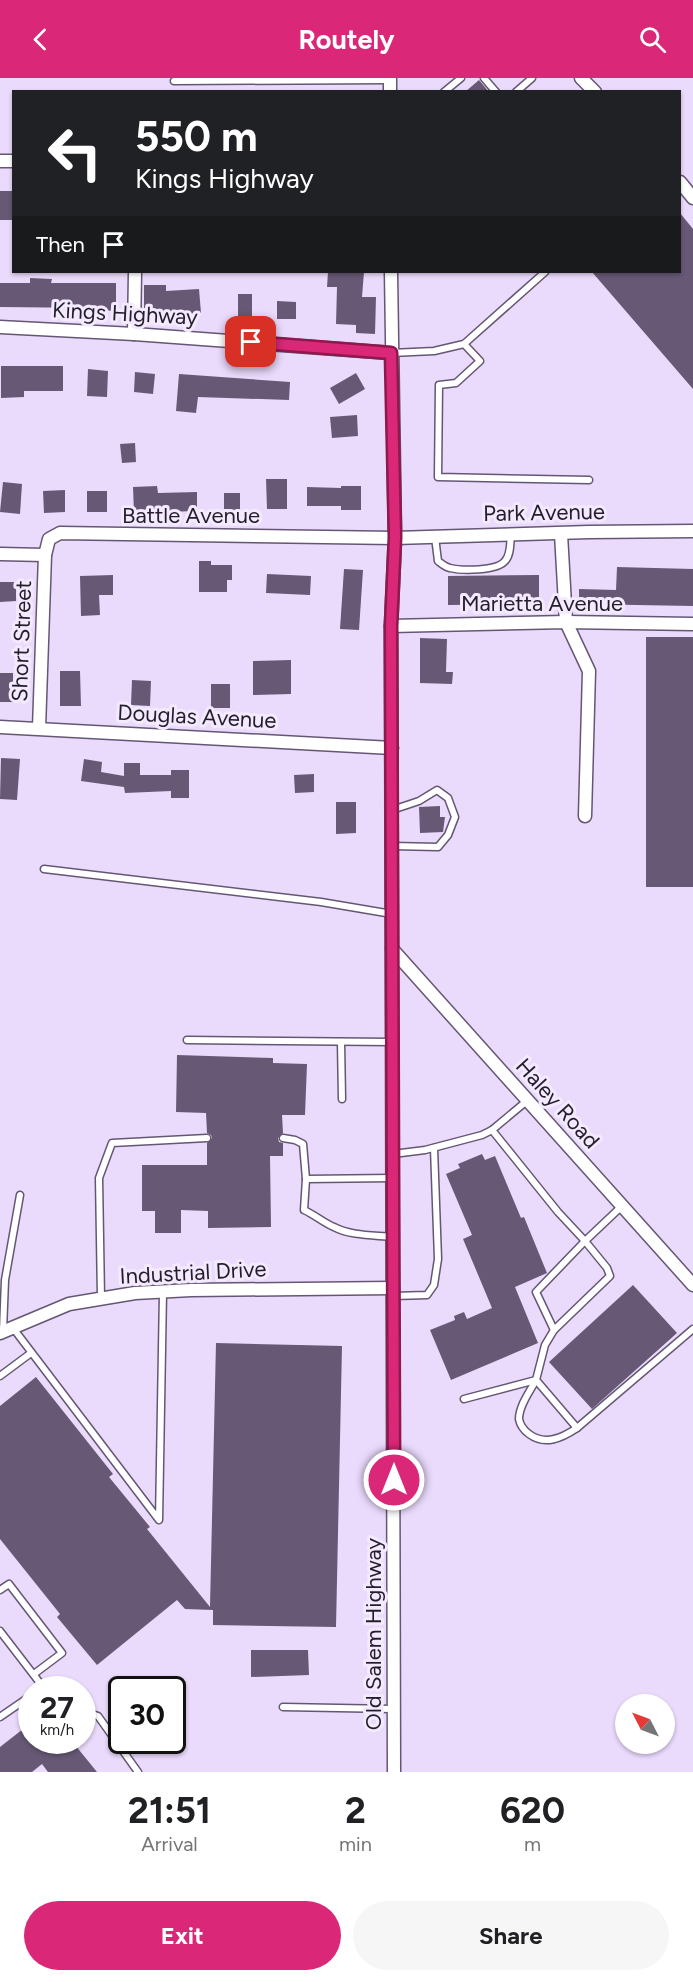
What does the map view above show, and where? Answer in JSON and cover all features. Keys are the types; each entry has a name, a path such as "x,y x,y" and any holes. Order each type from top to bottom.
{"street":[{"path":"581,78 593,90"},
{"path":"681,183 693,198"},
{"path":"135,273 135,334"},
{"name":"Old Salem Highway","path":"391,273 395,537 391,626 394,1772"},
{"name":"Kings Highway","path":"0,327 135,334 391,353"},
{"name":"Park Avenue","path":"395,537 693,531"},
{"name":"Battle Avenue","path":"45,555 49,539 60,533 395,537"},
{"path":"561,534 566,622 589,671 585,816"},
{"path":"0,554 45,555"},
{"name":"Short Street","path":"39,728 45,555"},
{"name":"Marietta Avenue","path":"391,626 566,622 693,624"},
{"name":"Douglas Avenue","path":"0,727 392,748"},
{"name":"Haley Road","path":"392,949 693,1285"},
{"name":"Industrial Drive","path":"5,1330 69,1304 163,1292 191,1290 394,1292"}],"lane":[{"path":"446,90 460,78"},
{"path":"484,78 494,90"},
{"path":"518,90 532,78"},
{"path":"174,81 390,83"},
{"path":"391,353 435,351 464,344 544,273"},
{"path":"464,344 480,361 456,383 439,385 438,477 589,480"},
{"path":"435,536 438,561 448,568 483,569 497,567 504,563 509,556 512,534"},
{"path":"392,810 419,801 438,790 448,798 455,817 448,835 438,847 392,846"},
{"path":"44,869 321,902 392,914"},
{"path":"187,1040 393,1042"},
{"path":"341,1042 342,1099"},
{"path":"393,1154 434,1148 482,1135 492,1130 528,1100"},
{"path":"492,1130 607,1268 610,1276 554,1330 545,1345 536,1380 522,1406 519,1420 524,1430 535,1438 548,1441 566,1436 693,1329"},
{"path":"102,1299 99,1178 112,1143 207,1138"},
{"path":"283,1138 303,1144 306,1179 304,1210 333,1227 348,1232 393,1237"},
{"path":"394,1292 427,1295 434,1286 438,1259 434,1148"},
{"path":"306,1179 393,1178"},
{"path":"20,1195 5,1281 5,1330 32,1353 159,1520 163,1292"},
{"path":"554,1330 536,1292 622,1206"},
{"path":"0,1376 32,1353"},
{"path":"536,1380 577,1428"},
{"path":"464,1399 536,1380"},
{"path":"0,1590 9,1584 62,1653 34,1674 0,1630"},
{"path":"0,1716 18,1704"},
{"path":"283,1707 394,1709"},
{"path":"96,1715 138,1772"}],"building":[{"path":"479,80 487,90 467,90"},
{"path":"0,191 12,191 12,220 0,220"},
{"path":"681,214 693,229 693,389 593,273 681,273"},
{"path":"328,273 364,273 362,297 376,297 375,334 356,333 356,325 336,324 337,287 327,287"},
{"path":"30,278 52,279 51,283 116,283 116,311 96,310 96,308 0,307 0,283 30,283"},
{"path":"144,285 166,285 166,291 199,289 201,313 144,312"},
{"path":"238,294 252,294 252,322 238,322"},
{"path":"277,301 296,302 296,319 277,319"},
{"path":"1,366 63,366 63,391 24,391 24,397 1,398"},
{"path":"88,369 108,371 107,397 87,396"},
{"path":"135,372 155,374 153,394 134,392"},
{"path":"356,373 365,389 339,404 330,388"},
{"path":"179,374 290,382 289,400 198,397 196,413 176,411"},
{"path":"357,415 358,436 332,438 330,417"},
{"path":"135,443 136,462 122,463 120,444"},
{"path":"266,479 287,479 287,509 267,509"},
{"path":"3,482 22,484 20,514 0,512"},
{"path":"157,486 158,493 197,492 197,511 134,513 133,487"},
{"path":"341,486 361,486 361,510 341,510 341,506 307,506 307,487 341,488"},
{"path":"65,490 65,512 44,513 43,491"},
{"path":"87,491 107,491 107,512 87,512"},
{"path":"224,493 240,493 240,511 224,511"},
{"path":"199,561 211,561 211,565 232,565 232,580 227,580 227,592 199,592"},
{"path":"617,567 693,569 693,606 579,604 579,589 616,590"},
{"path":"344,569 363,570 359,630 340,629"},
{"path":"267,574 311,576 310,595 266,593"},
{"path":"113,575 113,595 99,595 100,615 81,616 80,576"},
{"path":"539,575 539,604 448,605 448,576"},
{"path":"0,582 16,582 16,601 0,602"},
{"path":"646,637 693,637 693,887 646,887"},
{"path":"420,638 447,639 446,672 453,672 452,684 420,683"},
{"path":"291,660 291,694 253,695 253,661"},
{"path":"60,671 80,671 81,706 60,706"},
{"path":"0,673 13,673 13,702 0,702"},
{"path":"132,680 151,681 150,706 131,705"},
{"path":"211,684 230,684 230,708 211,708"},
{"path":"1,758 20,759 17,800 0,799"},
{"path":"84,759 102,762 101,772 124,776 124,763 140,763 140,775 171,775 171,770 189,770 189,798 171,798 171,791 125,793 124,787 81,781"},
{"path":"314,774 314,792 295,793 294,775"},
{"path":"336,802 356,802 356,833 336,834"},
{"path":"440,806 440,817 445,817 443,832 420,833 419,807"},
{"path":"177,1055 273,1058 273,1063 307,1064 305,1115 282,1115 283,1133 278,1138 279,1142 283,1143 283,1156 270,1156 271,1227 208,1228 208,1211 181,1210 181,1233 155,1233 155,1211 142,1211 142,1165 207,1165 207,1143 212,1138 207,1133 206,1113 176,1112"},
{"path":"482,1154 485,1160 495,1156 547,1273 515,1287 538,1343 451,1380 430,1330 455,1320 454,1316 464,1312 467,1319 492,1308 463,1239 472,1235 446,1174 460,1168 458,1164"},
{"path":"633,1285 677,1333 592,1409 549,1362"},
{"path":"216,1343 342,1346 336,1627 213,1625 213,1610 185,1609 177,1600 97,1665 57,1617 60,1614 0,1539 0,1406 36,1377 113,1474 109,1477 150,1527 147,1529 210,1607"},
{"path":"251,1650 308,1650 309,1675 251,1677"},
{"path":"18,1733 18,1754 82,1754 97,1772 48,1772 42,1764 32,1772 0,1772 0,1747"}],"route":[{"path":"251,342 391,353 395,537 391,626 394,1480"}]}
